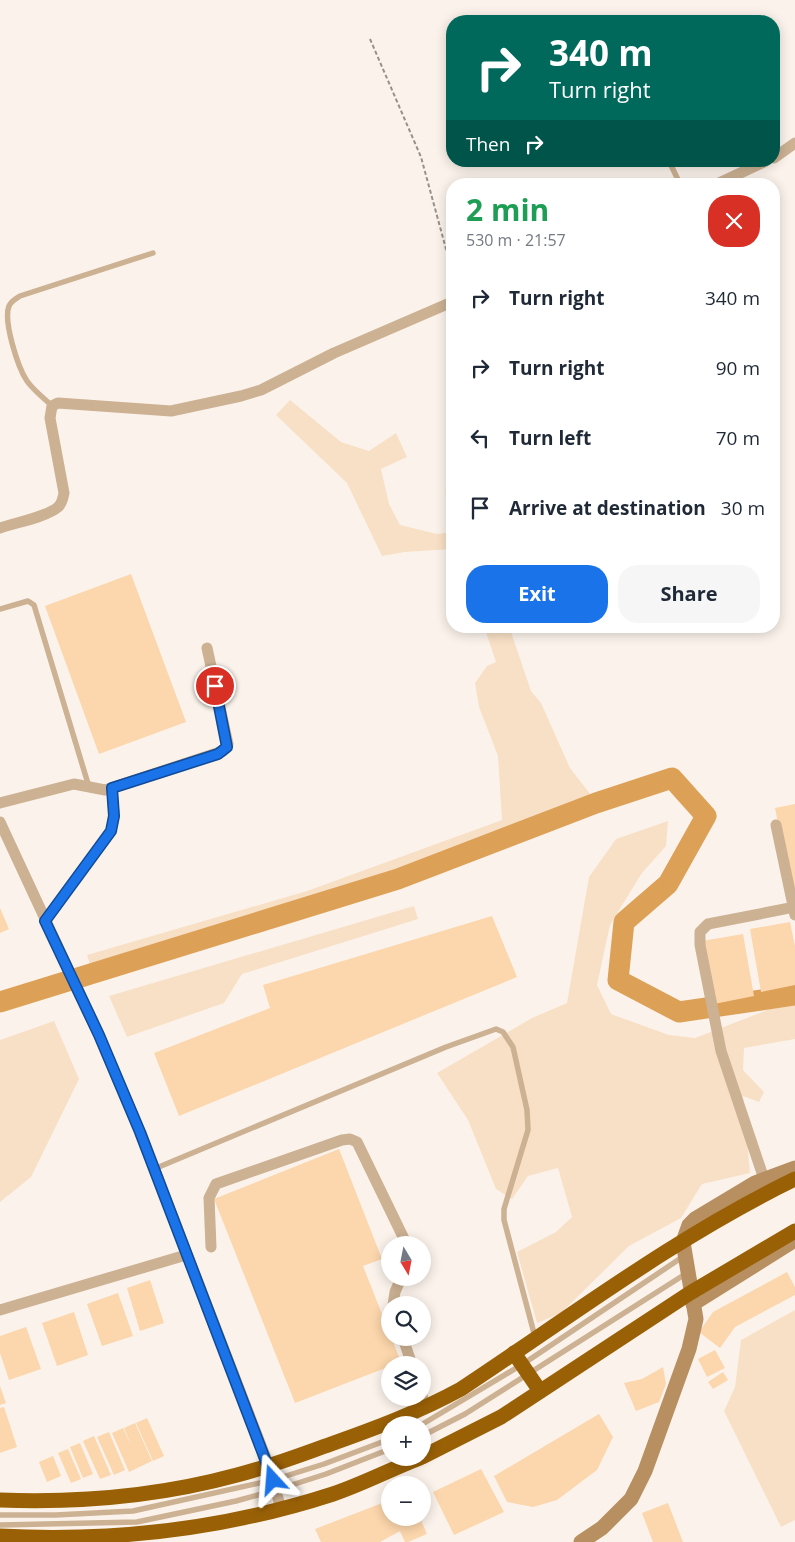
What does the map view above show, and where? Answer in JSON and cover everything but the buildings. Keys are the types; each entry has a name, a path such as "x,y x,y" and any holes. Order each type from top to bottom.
{"highway":[{"path":"431,1400 522,1364 535,1340 684,1249 767,1186 795,1179"},
{"path":"431,1452 501,1417 540,1391 691,1299 795,1231"},
{"path":"522,1364 540,1391"},
{"path":"0,1500 78,1501 112,1499 183,1487 272,1479 393,1422 418,1406"},
{"path":"0,1536 43,1539 117,1540 169,1532 281,1509 335,1493 400,1466"}],"street":[{"path":"780,154 795,143"},
{"path":"730,178 753,167"},
{"path":"0,528 58,508 62,502 64,493 50,418 52,406 58,403 72,402 171,411 250,394 334,353 446,305"},
{"path":"0,803 74,784 98,790 112,788 218,754 227,747 207,648"},
{"path":"45,921 111,831 114,816 112,788"},
{"path":"0,822 55,945 99,1035 154,1169 272,1479 281,1509"},
{"path":"776,824 794,910 702,927 700,945 720,1050 767,1186 795,1168"},
{"path":"211,1247 210,1198 216,1184 342,1140 350,1139 357,1142 403,1236"},
{"path":"691,1299 795,1240"},
{"path":"581,1542 602,1528 631,1499 645,1471 694,1330 696,1319 691,1299 684,1249"},
{"path":"0,1310 186,1255"}],"lane":[{"path":"52,406 35,391 21,370 8,322 8,313 13,300 153,253"},
{"path":"0,609 28,601 34,605 89,787"},
{"path":"154,1169 446,1047 496,1029 503,1032 513,1047 527,1110 528,1130 504,1210 504,1220 535,1340"},
{"path":"431,1431 465,1414 522,1364 684,1249"},
{"path":"431,1419 522,1364 687,1273"},
{"path":"0,1515 56,1515 133,1511 272,1479 324,1464 381,1442"},
{"path":"0,1525 132,1522 236,1501 272,1479 326,1474 381,1453"}],"path":[{"path":"370,40 421,157 446,249"}],"shaded area":[{"path":"290,400 341,442 369,451 396,433 407,457 381,469 389,504 400,525 437,534 446,533 446,549 405,552 382,556 347,483 276,415"},
{"path":"486,633 511,633 531,691 541,703 570,768 591,795 525,824 358,887 90,965 87,955 307,891 502,820 498,756 479,707 475,683 487,666 496,662"},
{"path":"668,821 666,846 642,873 610,925 597,985 611,1014 669,1035 695,1038 770,1009 795,1005 795,1039 744,1048 743,1070 764,1092 759,1102 743,1096 750,1173 702,1184 681,1218 629,1246 561,1313 537,1323 517,1252 556,1232 572,1217 558,1168 528,1176 512,1199 496,1189 468,1120 437,1073 532,1018 567,1003 589,877 616,839"},
{"path":"414,906 418,919 242,974 224,1003 127,1037 109,996"},
{"path":"54,1021 79,1079 31,1177 0,1202 0,1040"},
{"path":"795,1310 795,1520 781,1527 724,1411 735,1387 741,1340"}],"waterway":[{"path":"0,1002 398,879 596,803 672,778 706,816 668,884 624,922 618,980 679,1012 795,995"}],"route":[{"path":"215,686 228,744 227,747 218,754 112,788 114,825 111,831 45,921 99,1035 140,1132 273,1480"}]}
